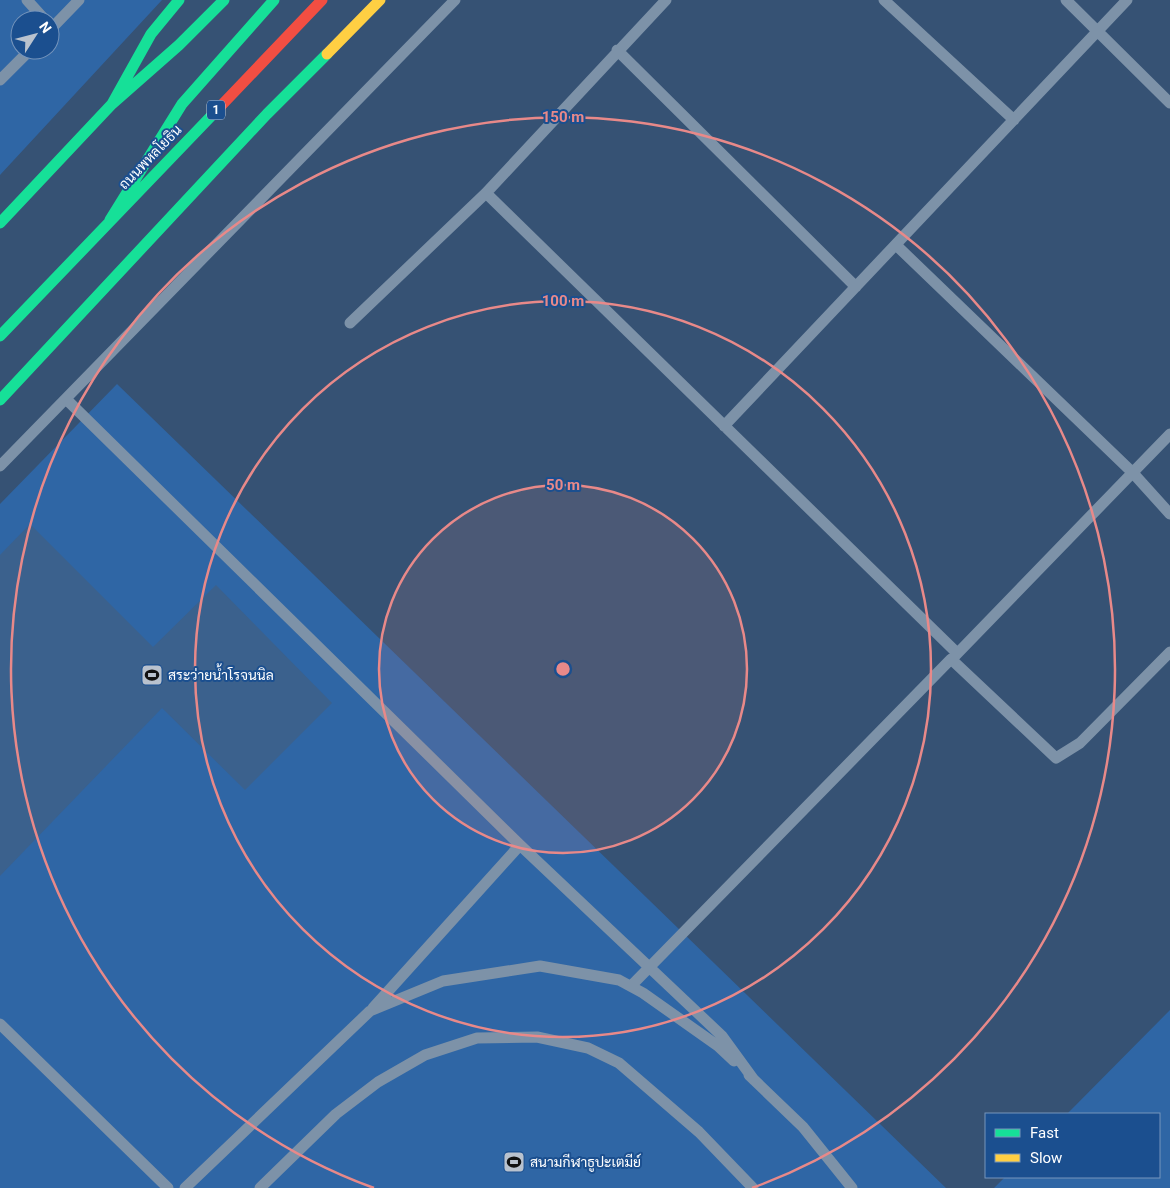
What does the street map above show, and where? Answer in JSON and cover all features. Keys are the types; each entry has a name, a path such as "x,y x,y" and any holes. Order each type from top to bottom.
{"main road":[{"path":"112,104 151,34 179,0"},
{"path":"0,223 112,104 180,45 224,0"},
{"path":"110,220 182,104 274,0"},
{"name":"ถนนพหลโยธิน","path":"0,336 322,0"},
{"path":"0,400 267,114 380,0"}],"lane":[{"path":"27,0 35,10"},
{"path":"60,16 79,0"},
{"path":"0,466 454,0"},
{"path":"350,323 486,194 617,50 666,0"},
{"path":"884,0 1014,120"},
{"path":"1066,0 1170,103"},
{"path":"724,426 1127,0"},
{"path":"617,50 856,287"},
{"path":"0,80 20,60"},
{"path":"486,194 724,426 1056,758 1080,743 1170,652"},
{"path":"896,245 1133,473 1170,514"},
{"path":"66,399 520,845 722,1036 754,1080"},
{"path":"631,986 1170,434"},
{"path":"185,1188 370,1012 520,845"},
{"path":"370,1012 444,981 540,966 619,980 631,986 718,1046 803,1127 852,1188"},
{"path":"0,1024 168,1188"},
{"path":"260,1188 336,1114 378,1082 425,1055 477,1038 537,1037 588,1048 619,1062 699,1132 753,1188"}],"shaded area":[{"path":"0,0 162,0 0,175"},
{"path":"117,384 946,1188 0,1188 0,504"},
{"name":"สระว่ายน้ำโรจนนิล","path":"30,524 153,647 216,585 332,703 245,790 162,708 0,876 0,555"},
{"path":"1170,1010 1170,1188 994,1188 1004,1178 1160,1178 1160,1113 1068,1113"}],"traffic: fast":[{"path":"0,223 112,104 151,34 179,0"},
{"path":"112,104 179,45 224,0"},
{"path":"110,220 182,104 274,0"},
{"path":"0,400 267,114 327,54"},
{"path":"0,336 217,110"}],"traffic: slow":[{"path":"327,54 380,0"}],"traffic: jam":[{"path":"217,110 322,0"}],"place":[{"name":"สระว่ายน้ำโรจนนิล","path":"152,675"},
{"name":"สนามกีฬาธูปะเตมีย์","path":"514,1162"}]}
